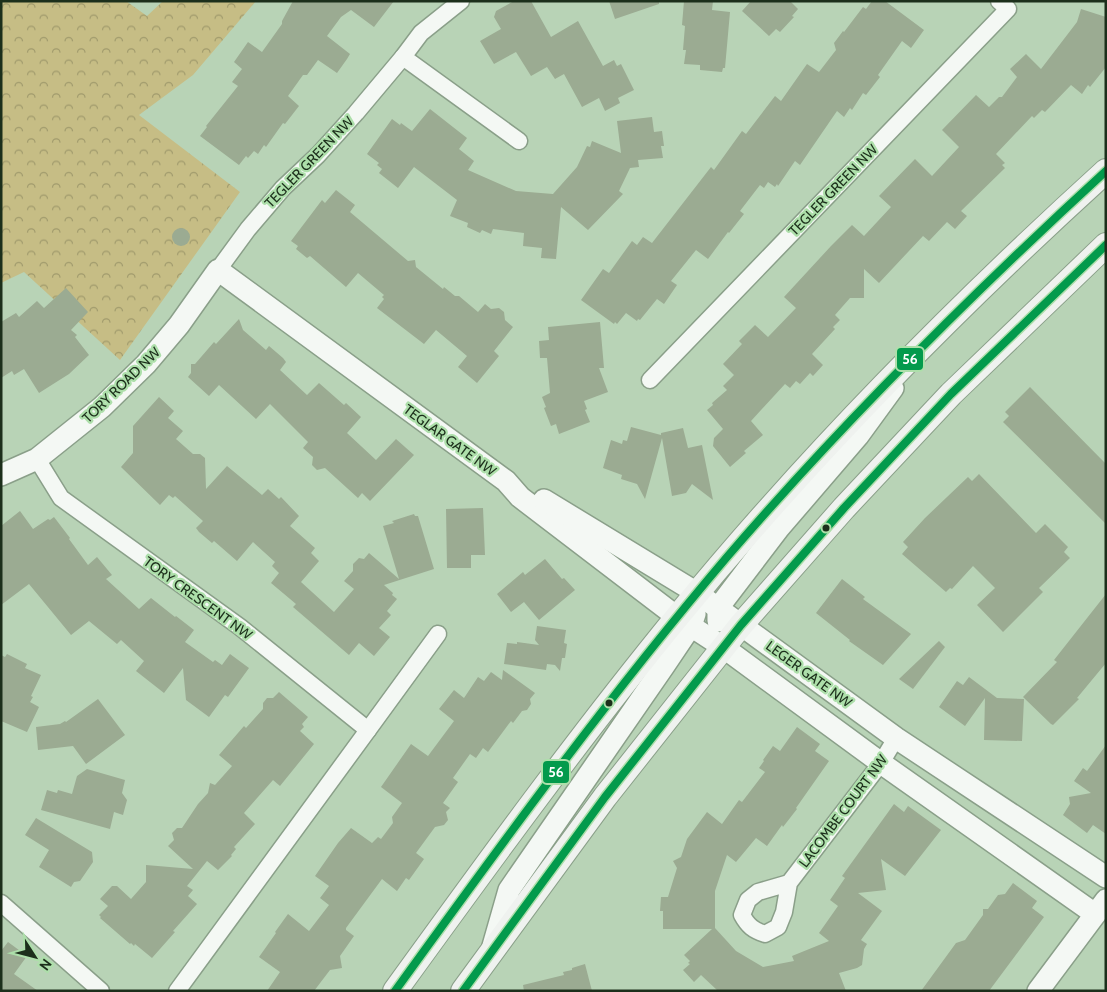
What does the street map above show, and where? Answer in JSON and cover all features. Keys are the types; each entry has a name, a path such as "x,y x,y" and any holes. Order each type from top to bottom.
{"main road":[{"path":"395,991 562,763 684,622 697,594 803,472 924,345 1024,245 1106,171"},
{"path":"463,991 605,797 741,624 844,508 951,394 1106,245"}],"street":[{"name":"TEGLER GREEN NW","path":"218,270 248,229 283,188 318,156 356,113 403,57 421,32 461,1"},
{"name":"TEGLER GREEN NW","path":"650,380 1008,8 999,1"},
{"path":"403,57 519,141"},
{"name":"TORY ROAD NW","path":"1,475 37,459 102,407 146,364 179,325 218,270"},
{"name":"TEGLAR GATE NW","path":"218,270 506,481 520,497 684,622"},
{"path":"723,647 718,627 718,608 779,528 858,436 924,345"},
{"name":"TORY CRESCENT NW","path":"37,459 60,498 240,627 368,730"},
{"name":"LEGER GATE NW","path":"506,481 526,489 697,594 896,738 1106,877"},
{"path":"492,950 510,890 684,622"},
{"name":"LEGER GATE NW","path":"684,622 723,647 880,763 1100,907"},
{"path":"177,991 438,634"},
{"name":"LACOMBE COURT NW","path":"789,883 880,763 896,738"},
{"path":"1,903 101,991"},
{"path":"1038,991 1100,907"}],"green space":[{"path":"1,1 126,1 147,16 163,1 256,1 193,75 139,115 240,192 120,360 24,272 1,283"}],"building":[{"path":"293,1 394,1 374,27 351,10 341,17 327,36 350,54 347,59 337,73 318,60 307,75 303,75 288,96 299,106 285,124 283,123 266,147 264,145 258,154 254,151 248,158 246,156 239,165 200,136 238,86 232,82 242,69 234,62 248,42 262,52 282,24"},
{"path":"514,1 531,1 551,37 578,21 603,66 614,60 617,66 621,64 634,90 618,98 620,103 605,111 599,98 582,107 564,74 555,79 547,67 531,76 516,52 494,64 480,41 501,29 494,17 496,11"},
{"path":"609,1 659,1 659,4 615,19"},
{"path":"684,1 713,1 712,10 730,12 725,68 723,68 722,72 700,70 700,65 684,64 686,50 683,50 685,26 682,25"},
{"path":"751,1 790,1 798,9 792,16 794,17 780,32 776,29 769,36 742,11"},
{"path":"872,1 885,1 924,30 911,48 902,41 878,75 880,77 866,95 863,93 852,110 850,108 844,117 837,111 800,165 795,161 778,186 777,184 775,187 768,182 764,188 760,185 740,211 744,214 708,259 696,250 671,281 677,285 664,304 657,299 640,320 638,319 637,321 626,313 617,324 615,322 614,324 581,300 603,269 609,273 632,241 637,245 643,237 652,243 711,167 714,170 742,131 746,134 775,96 781,101 807,64 819,72 836,50 834,43 863,7 866,9"},
{"path":"1081,9 1106,17 1106,67 1082,94 1071,85 1045,112 1042,110 1034,118 1032,116 996,154 1005,163 1002,165 1005,168 961,211 967,216 955,229 947,222 929,241 923,236 879,283 864,269 864,298 850,298 835,315 840,320 833,327 835,329 812,354 823,365 813,376 810,373 800,384 796,381 790,388 785,384 751,421 763,435 744,451 746,453 730,467 713,446 714,438 723,429 707,410 727,390 723,386 734,375 723,364 742,344 739,341 755,325 768,337 796,308 784,297 831,246 852,225 864,236 891,207 879,196 915,159 932,176 959,147 942,130 976,95 989,107 999,97 1002,97 1017,77 1010,69 1026,54 1041,69 1077,22"},
{"path":"430,109 467,138 459,149 474,161 468,170 516,191 553,194 577,167 587,146 590,147 592,141 621,153 617,121 652,117 654,132 662,131 664,146 661,146 663,158 638,160 639,167 630,168 619,191 623,194 588,230 561,207 556,259 541,258 542,248 523,246 524,233 493,229 491,234 482,230 480,233 467,227 468,223 450,216 457,200 414,167 398,188 379,173 382,169 377,165 379,163 367,154 392,119 412,131"},
{"path":"336,190 355,205 350,212 408,261 415,260 416,267 443,289 444,287 455,296 459,296 478,312 485,304 491,309 499,308 504,312 505,320 513,327 494,351 499,356 477,383 458,367 467,356 436,330 424,344 377,308 384,299 382,297 384,295 358,273 346,287 310,256 307,258 296,249 298,246 291,241 322,200 325,203"},
{"path":"181,228 187,231 190,237 187,243 181,246 175,243 172,237 175,231"},
{"path":"66,288 88,312 71,330 77,335 75,337 89,355 69,374 39,393 24,369 14,375 12,371 1,378 1,322 16,313 19,317 37,301 44,308"},
{"path":"239,319 243,330 266,350 269,346 283,358 286,362 280,370 307,395 319,383 361,417 347,433 376,460 396,439 414,455 370,501 362,493 358,498 325,468 317,470 312,465 313,457 303,448 308,442 270,404 256,419 219,385 209,396 188,377 191,373 191,364 195,364 214,342 216,344"},
{"path":"600,322 604,368 599,368 608,392 584,401 587,409 585,410 590,422 559,434 556,424 551,426 544,408 546,407 542,397 550,393 547,358 540,358 539,341 549,340 548,327"},
{"path":"1030,387 1106,464 1106,524 1003,422 1009,416 1005,412"},
{"path":"159,397 174,411 168,418 183,431 176,439 193,454 200,454 205,458 206,489 227,466 262,495 268,489 279,499 281,497 299,516 290,526 315,548 311,553 319,561 301,582 334,612 354,589 344,581 353,571 353,564 359,558 364,559 369,553 399,579 383,526 414,514 418,516 434,569 384,585 397,599 387,611 391,615 379,628 390,637 374,656 359,643 349,655 293,607 296,604 271,583 279,573 272,566 275,562 253,542 237,561 214,541 212,543 199,532 196,528 203,521 175,496 173,498 169,495 160,505 121,467 133,453 133,426"},
{"path":"631,427 661,435 661,433 683,428 688,448 702,445 713,500 692,484 686,493 672,496 662,438 645,499 637,484 621,479 622,475 603,468 611,440 622,444 623,440 627,441"},
{"path":"979,474 1036,533 1045,524 1068,547 1064,552 1070,558 1039,588 1043,592 1003,632 977,605 995,588 973,566 952,589 950,588 946,592 902,554 908,547 903,542 925,518 968,477 972,481"},
{"path":"483,508 485,555 471,555 471,568 447,568 446,509"},
{"path":"20,511 33,529 54,517 88,565 97,557 112,575 106,579 139,609 151,598 176,616 194,630 185,642 213,662 215,660 222,665 230,654 249,668 228,697 225,695 209,717 186,700 183,668 164,693 136,671 144,661 121,640 117,644 89,621 71,635 29,584 1,605 1,526"},
{"path":"545,559 562,579 564,578 575,590 539,620 524,602 511,612 497,594 523,572 525,575"},
{"path":"842,579 865,597 863,599 911,634 883,665 849,641 816,613"},
{"path":"1106,594 1106,663 1077,698 1079,699 1053,725 1023,697 1057,662 1054,660"},
{"path":"537,626 566,630 564,643 567,644 565,658 562,658 560,671 555,665 547,664 546,670 504,664 507,643 517,644 517,642 539,645 535,640"},
{"path":"939,641 945,647 913,689 899,679"},
{"path":"7,654 27,664 25,668 41,675 30,702 39,707 27,732 1,721 1,655 5,657"},
{"path":"503,670 535,693 530,699 531,704 527,710 522,711 513,723 511,721 488,752 483,748 476,758 470,754 453,778 458,782 443,803 450,808 446,812 448,820 444,825 435,827 416,853 424,859 409,880 406,878 397,891 382,879 346,928 354,936 340,956 342,968 330,970 314,991 267,991 280,972 259,957 288,914 309,931 329,905 320,898 329,886 315,876 338,843 351,828 372,843 378,837 381,839 393,823 392,817 402,803 381,787 411,744 428,756 454,721 439,709 454,690 464,698 478,677 484,681 491,672 502,680"},
{"path":"969,677 997,698 1024,699 1022,741 984,740 985,698 965,726 939,707 957,681 963,685"},
{"path":"279,692 308,717 302,724 304,727 300,731 314,744 280,786 273,780 244,813 255,824 234,847 236,849 232,856 218,870 207,861 187,886 193,890 188,896 197,904 152,958 135,944 134,946 130,944 100,918 99,915 108,906 100,899 112,886 117,886 131,899 146,882 146,865 193,869 168,846 174,840 172,833 177,828 182,828 208,793 210,783 215,785 232,766 219,755 244,726 246,728 263,709 263,703 267,698 273,698"},
{"path":"98,699 125,735 86,764 73,746 38,750 36,727 66,722"},
{"path":"797,727 820,744 815,751 829,761 797,809 783,827 782,825 767,846 756,838 736,862 727,855 715,891 715,928 736,951 763,967 794,961 792,956 829,941 819,933 838,906 830,900 845,878 842,876 894,804 904,812 908,806 941,830 905,876 881,859 886,890 858,893 882,911 861,940 867,944 864,949 862,965 839,973 846,991 718,991 701,975 694,982 683,970 690,964 688,963 690,961 684,955 712,929 663,929 663,911 660,911 661,897 668,897 677,868 673,861 681,857 687,839 707,812 722,824 739,800 742,802 765,772 759,768 773,746 780,751"},
{"path":"1106,745 1106,834 1093,825 1087,833 1063,815 1070,804 1069,797 1091,793 1074,781 1083,768 1087,771"},
{"path":"87,769 125,780 122,793 127,800 123,815 114,812 110,829 41,810 47,790 57,793 58,790 72,794 77,776"},
{"path":"36,818 92,852 93,862 80,881 74,882 71,887 39,867 49,850 25,835"},
{"path":"1013,883 1037,901 1032,908 1044,917 989,991 921,991 956,943 965,940 983,915 983,909 988,909 998,895 1005,894"},
{"path":"8,942 27,956 14,974 38,991 1,991 1,951"},
{"path":"585,964 592,991 524,991 523,985 564,975 563,972"}],"transit line":[{"name":"56","path":"395,991 598,716 727,557 817,456 911,358 1106,171"},
{"name":"56","path":"463,991 605,797 741,625 844,508 951,394 1106,245"}]}
